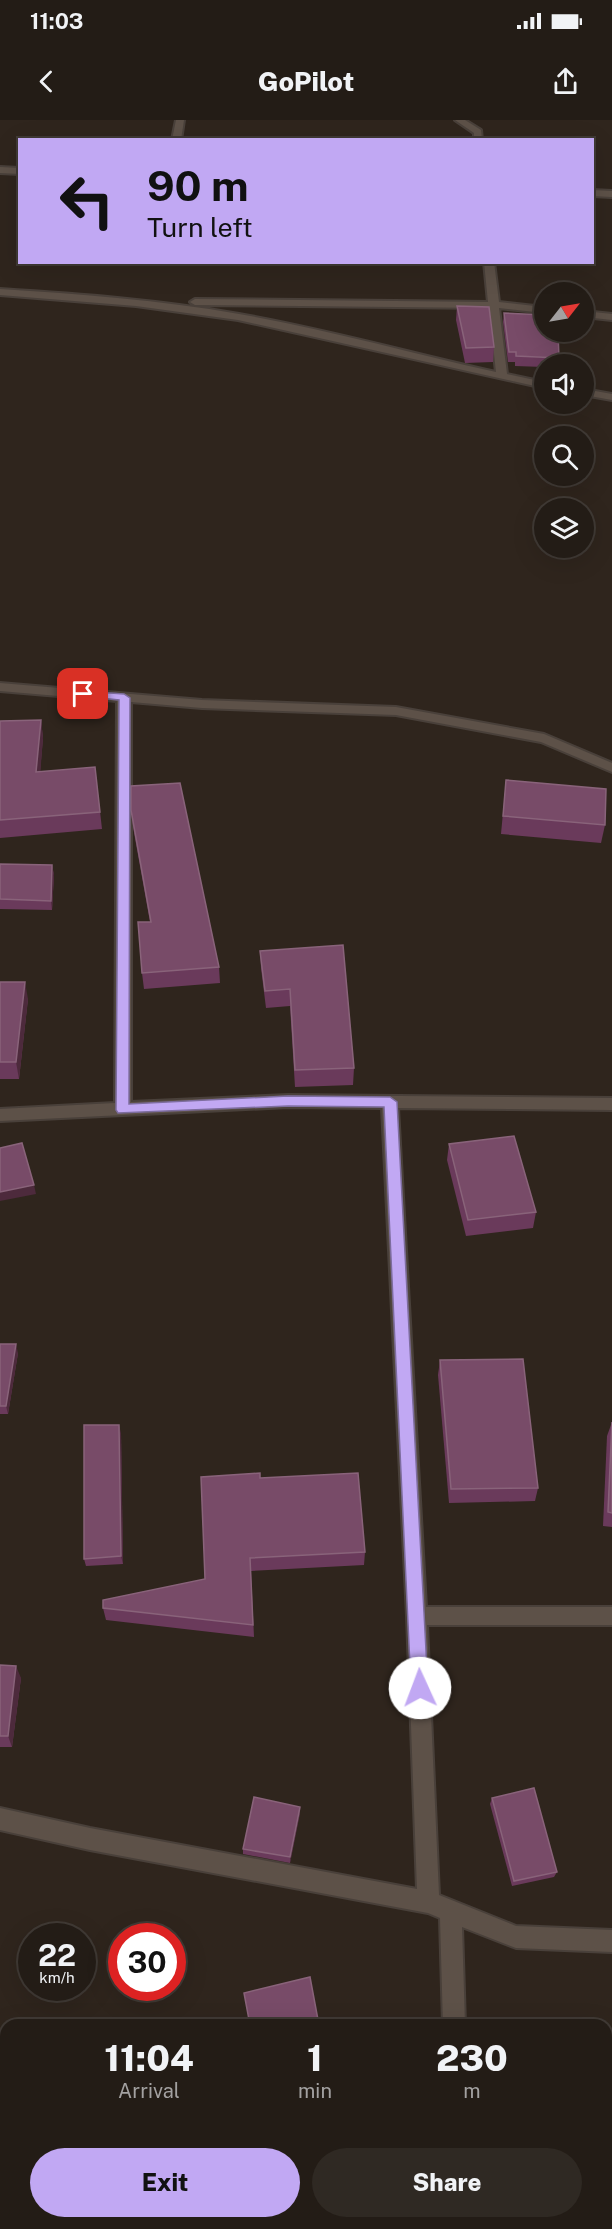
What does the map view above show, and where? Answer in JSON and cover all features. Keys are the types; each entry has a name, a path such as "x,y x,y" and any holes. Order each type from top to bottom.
{"street":[{"path":"176,138 180,120"},
{"path":"459,120 478,132 478,138"},
{"path":"0,170 18,171"},
{"path":"594,193 612,194"},
{"path":"489,264 502,377"},
{"path":"0,292 140,302 495,305 534,309"},
{"path":"140,302 271,323 534,383"},
{"path":"594,315 612,317"},
{"path":"594,394 612,397"},
{"path":"0,687 202,704 396,711 544,738 612,768"},
{"path":"123,1110 124,698"},
{"path":"0,1115 288,1101 612,1104"},
{"path":"390,1102 417,1616 428,1902"},
{"path":"417,1616 612,1616"},
{"path":"0,1819 90,1839 428,1902 516,1937 612,1941"},
{"path":"451,1912 454,2019"}],"building":[{"path":"457,306 489,307 494,347 466,348"},
{"path":"504,313 534,314 534,342 558,342 559,354 534,354 534,357 516,356 516,352 509,352"},
{"path":"41,720 36,772 95,767 100,812 0,820 0,721"},
{"path":"506,780 606,789 605,825 503,816"},
{"path":"180,783 219,967 142,973 138,922 151,922 131,810 131,786"},
{"path":"0,864 52,865 51,901 0,899"},
{"path":"343,945 354,1068 295,1070 290,989 265,991 260,951"},
{"path":"0,982 25,982 16,1062 0,1062"},
{"path":"514,1136 536,1212 468,1220 449,1144"},
{"path":"22,1143 34,1185 0,1192 0,1148"},
{"path":"0,1344 16,1344 6,1406 0,1406"},
{"path":"523,1359 538,1488 451,1489 440,1360"},
{"path":"612,1422 612,1513 608,1512"},
{"path":"84,1425 119,1425 121,1556 84,1559"},
{"path":"260,1473 260,1478 358,1473 365,1552 250,1558 253,1625 103,1608 103,1600 205,1579 201,1477"},
{"path":"0,1665 16,1666 8,1736 0,1736"},
{"path":"534,1788 557,1872 514,1881 492,1798"},
{"path":"254,1797 300,1807 290,1857 243,1849"},
{"path":"310,1977 318,2019 249,2019 244,1993"}],"route":[{"path":"83,694 124,698 123,1110 288,1101 390,1102 420,1688"}]}
